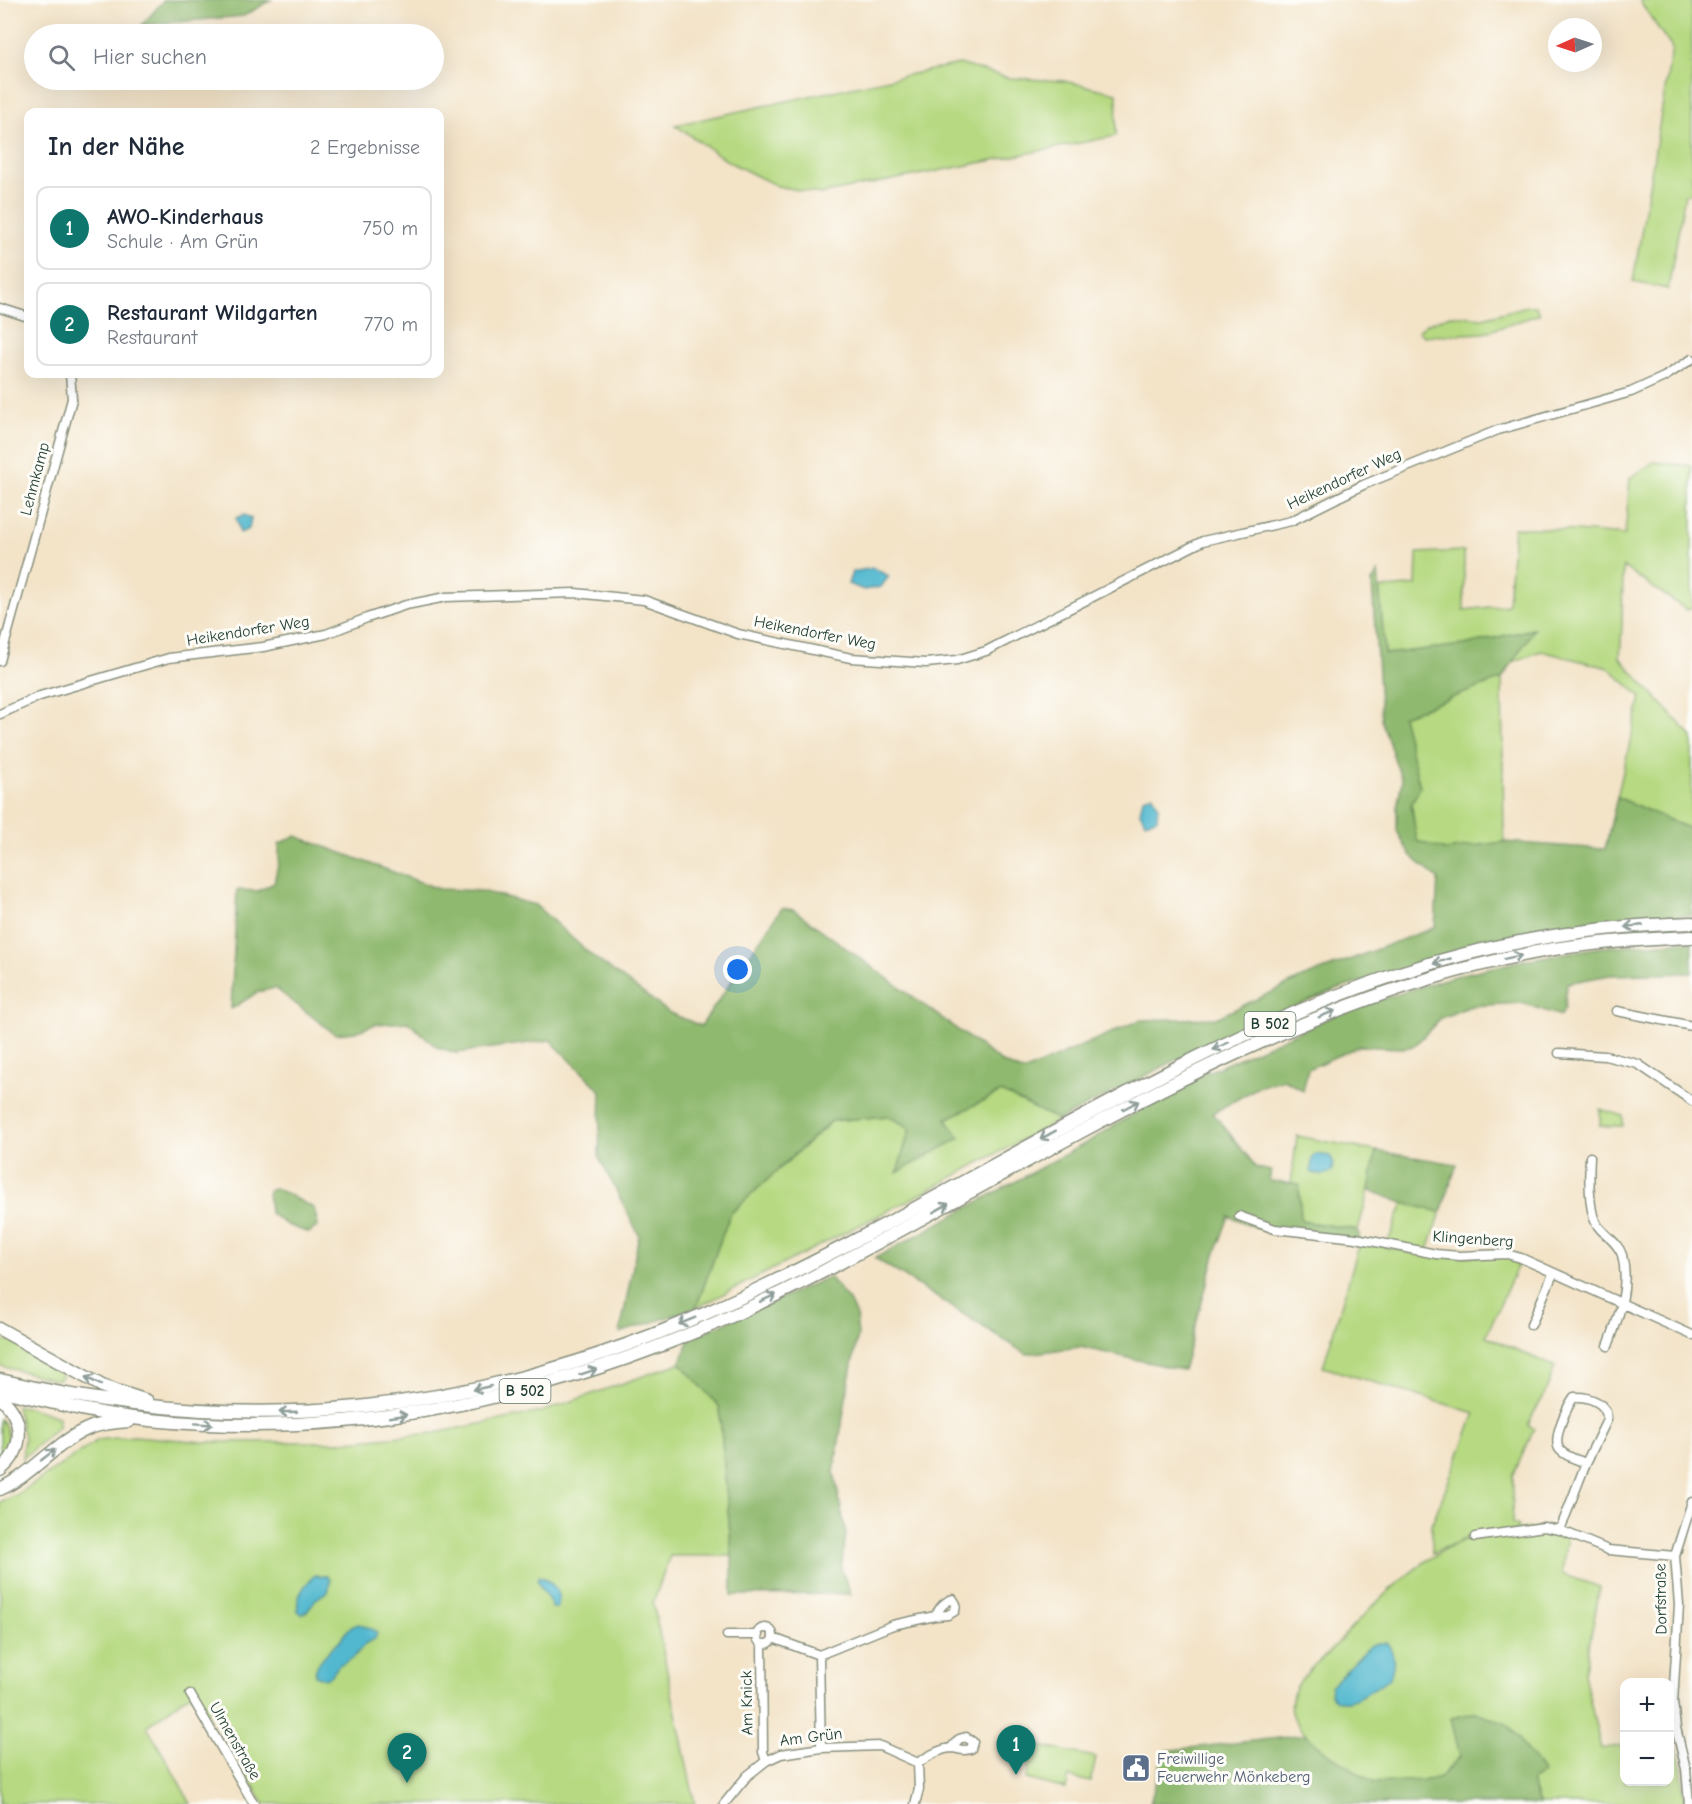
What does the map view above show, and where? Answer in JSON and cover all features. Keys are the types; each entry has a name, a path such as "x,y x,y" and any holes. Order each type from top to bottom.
{"highway":[{"name":"B 502","path":"0,1390 59,1404 146,1420 218,1425 322,1424 434,1411 521,1392 606,1366 705,1328 790,1288 1152,1079 1261,1028 1356,988 1444,960 1519,942 1592,930 1692,923"},
{"name":"B 502","path":"0,1380 83,1398 167,1409 218,1413 283,1413 359,1408 433,1398 519,1379 634,1342 703,1315 880,1234 1150,1095 1233,1055 1333,1012 1440,975 1519,956 1594,944 1692,937"},
{"name":"B 502","path":"0,1329 104,1387 167,1409"},
{"path":"0,1397 20,1429 18,1446 10,1462 0,1470"},
{"name":"B 502","path":"0,1489 14,1483 80,1432 107,1423 146,1420"}],"street":[{"path":"0,308 24,316"},
{"name":"Heikendorfer Weg","path":"0,714 40,696 169,658 263,647 326,634 396,608 446,597 575,593 629,598 654,603 738,634 851,658 926,663 957,660 986,651 1203,541 1291,521 1363,484 1498,430 1631,392 1664,377 1692,360"},
{"name":"Lehmkamp","path":"0,661 72,399 70,378"},
{"path":"1617,1011 1692,1026"},
{"path":"1559,1053 1605,1056 1638,1064 1692,1101"},
{"path":"1590,1157 1589,1188 1596,1225 1614,1241 1621,1252 1623,1267 1623,1304 1608,1346"},
{"name":"Klingenberg","path":"1239,1216 1275,1229 1356,1238 1436,1254 1459,1256 1507,1254 1521,1258 1692,1335"},
{"path":"1531,1324 1553,1274"},
{"path":"1560,1530 1586,1463 1607,1420 1605,1407 1585,1396 1574,1397 1569,1404 1557,1438 1557,1446 1561,1452 1586,1463"},
{"name":"Dorfstraße","path":"1689,1804 1686,1769 1676,1728 1673,1702 1679,1605 1675,1556 1692,1502"},
{"path":"1475,1537 1544,1527 1560,1530 1608,1550 1675,1556"},
{"path":"773,1638 819,1655 893,1625 935,1616"},
{"path":"760,1639 759,1632 765,1629 771,1631 773,1638"},
{"path":"727,1635 760,1639 769,1643 773,1638"},
{"name":"Am Knick","path":"760,1639 765,1761"},
{"path":"819,1655 821,1748"},
{"name":"Ulmenstraße","path":"190,1694 254,1804"},
{"name":"Am Grün","path":"724,1804 747,1776 765,1761 781,1754 821,1748 880,1746 918,1763"},
{"path":"915,1804 918,1789 918,1763 928,1756 951,1748"}],"green space":[{"path":"164,0 271,0 244,16 143,24"},
{"path":"1640,0 1692,0 1692,194 1685,194 1668,289 1633,282 1672,48"},
{"path":"959,64 1009,78 1064,81 1117,93 1116,136 820,194 777,186 729,162 675,125"},
{"path":"1527,306 1536,306 1540,314 1484,333 1424,336 1418,331 1427,324 1451,315 1483,318"},
{"path":"1654,462 1692,466 1692,607 1687,610 1623,567 1620,658 1692,737 1692,830 1617,797 1641,697 1609,668 1541,651 1513,662 1533,629 1464,645 1385,654 1379,589 1416,585 1417,553 1464,551 1464,610 1508,605 1514,528 1625,535 1630,478"},
{"path":"1378,572 1385,654 1464,645 1534,629 1502,679 1402,716 1420,787 1411,805 1417,841 1445,850 1504,842 1605,849 1617,797 1692,830 1692,915 1585,922 1469,947 1339,989 1223,1036 1059,1120 1001,1092 946,1119 960,1138 897,1173 910,1128 888,1116 831,1121 730,1214 696,1308 620,1333 639,1235 599,1157 601,1091 550,1040 456,1053 437,1047 408,1022 376,1024 355,1032 335,1034 275,988 258,992 231,1009 237,890 258,891 274,883 279,860 279,844 296,836 439,889 482,891 535,905 591,955 670,1013 701,1026 782,908 794,910 1003,1063 1023,1072 1140,1020 1216,1018 1302,978 1435,927 1438,879 1410,855 1397,831 1397,807 1402,781 1381,720 1372,582"},
{"path":"1502,679 1504,842 1445,850 1416,841 1402,716"},
{"path":"1692,941 1692,973 1610,975 1567,983 1565,1007 1561,1016 1522,1003 1471,1006 1441,1018 1414,1046 1401,1048 1359,1046 1308,1069 1303,1091 1284,1079 1258,1087 1213,1113 1257,1168 1271,1171 1269,1181 1299,1184 1301,1221 1358,1230 1360,1242 1267,1232 1229,1216 1215,1255 1183,1370 1080,1347 1026,1354 875,1258 1086,1143 1190,1080 1347,1010 1458,975 1524,960 1602,947"},
{"path":"1001,1092 1059,1120 919,1195 696,1308 730,1214 832,1121 888,1116 910,1128 898,1172 959,1138 946,1119"},
{"path":"1600,1109 1623,1116 1623,1126 1600,1126"},
{"path":"1297,1136 1376,1151 1369,1190 1358,1230 1301,1221 1299,1185 1291,1183"},
{"path":"1376,1151 1457,1164 1441,1212 1403,1203 1369,1190"},
{"path":"275,1188 314,1208 318,1226 309,1233 287,1225 270,1213 268,1191"},
{"path":"1403,1203 1441,1212 1428,1250 1388,1242"},
{"path":"1360,1242 1431,1256 1506,1256 1520,1260 1486,1336 1555,1367 1543,1398 1528,1426 1534,1429 1513,1476 1512,1524 1517,1524 1518,1530 1544,1527 1567,1532 1562,1574 1600,1587 1584,1674 1601,1749 1620,1746 1620,1786 1674,1786 1674,1736 1682,1769 1684,1804 1539,1804 1531,1781 1543,1773 1525,1749 1460,1757 1438,1779 1394,1783 1373,1782 1317,1745 1297,1725 1292,1713 1292,1701 1296,1687 1316,1663 1327,1655 1374,1605 1412,1571 1432,1557 1471,1538 1517,1530 1470,1537 1432,1553 1432,1524 1475,1413 1323,1367"},
{"path":"829,1277 849,1301 856,1316 858,1335 834,1472 846,1534 841,1569 851,1594 732,1595 732,1556 719,1406 680,1363 690,1338"},
{"path":"0,1339 16,1343 62,1371 62,1377 56,1380 0,1366"},
{"path":"680,1363 719,1405 732,1556 670,1556 653,1603 695,1804 264,1804 212,1715 190,1694 147,1726 191,1804 0,1804 0,1502 18,1494 98,1440 134,1436 204,1442 337,1442 434,1433 541,1412"},
{"path":"16,1406 28,1407 59,1417 58,1427 22,1459 24,1437"},
{"path":"0,1419 6,1428 8,1439 0,1460"},
{"path":"1476,1712 1507,1724 1544,1773 1531,1781 1539,1804 1150,1804 1164,1751 1305,1735 1326,1752 1374,1783 1438,1779 1460,1757 1451,1718"},
{"path":"1034,1745 1096,1757 1091,1782 1069,1777 1066,1789 1026,1779"}],"water":[{"path":"244,515 251,518 249,529 240,533 236,518"},
{"path":"873,568 889,576 881,587 864,590 848,584 852,572"},
{"path":"1153,795 1158,805 1157,819 1145,822 1140,812 1143,798"},
{"path":"1316,1154 1330,1156 1333,1161 1332,1171 1322,1175 1311,1172 1312,1158"},
{"path":"315,1575 327,1576 330,1580 329,1590 315,1600 307,1612 302,1614 298,1611 297,1606 299,1595"},
{"path":"539,1576 555,1588 559,1597 557,1608 552,1608 538,1583"},
{"path":"359,1624 377,1633 375,1639 366,1643 353,1658 339,1665 331,1676 325,1679 315,1675 322,1658 348,1630"},
{"path":"1387,1643 1392,1652 1393,1664 1390,1678 1360,1697 1351,1700 1336,1699 1330,1694 1331,1686 1370,1646"}],"place":[{"name":"Freiwillige Feuerwehr Mönkeberg","path":"1136,1768"},
{"name":"AWO-Kinderhaus","path":"1016,1775"},
{"name":"Restaurant Wildgarten","path":"407,1783"}]}
